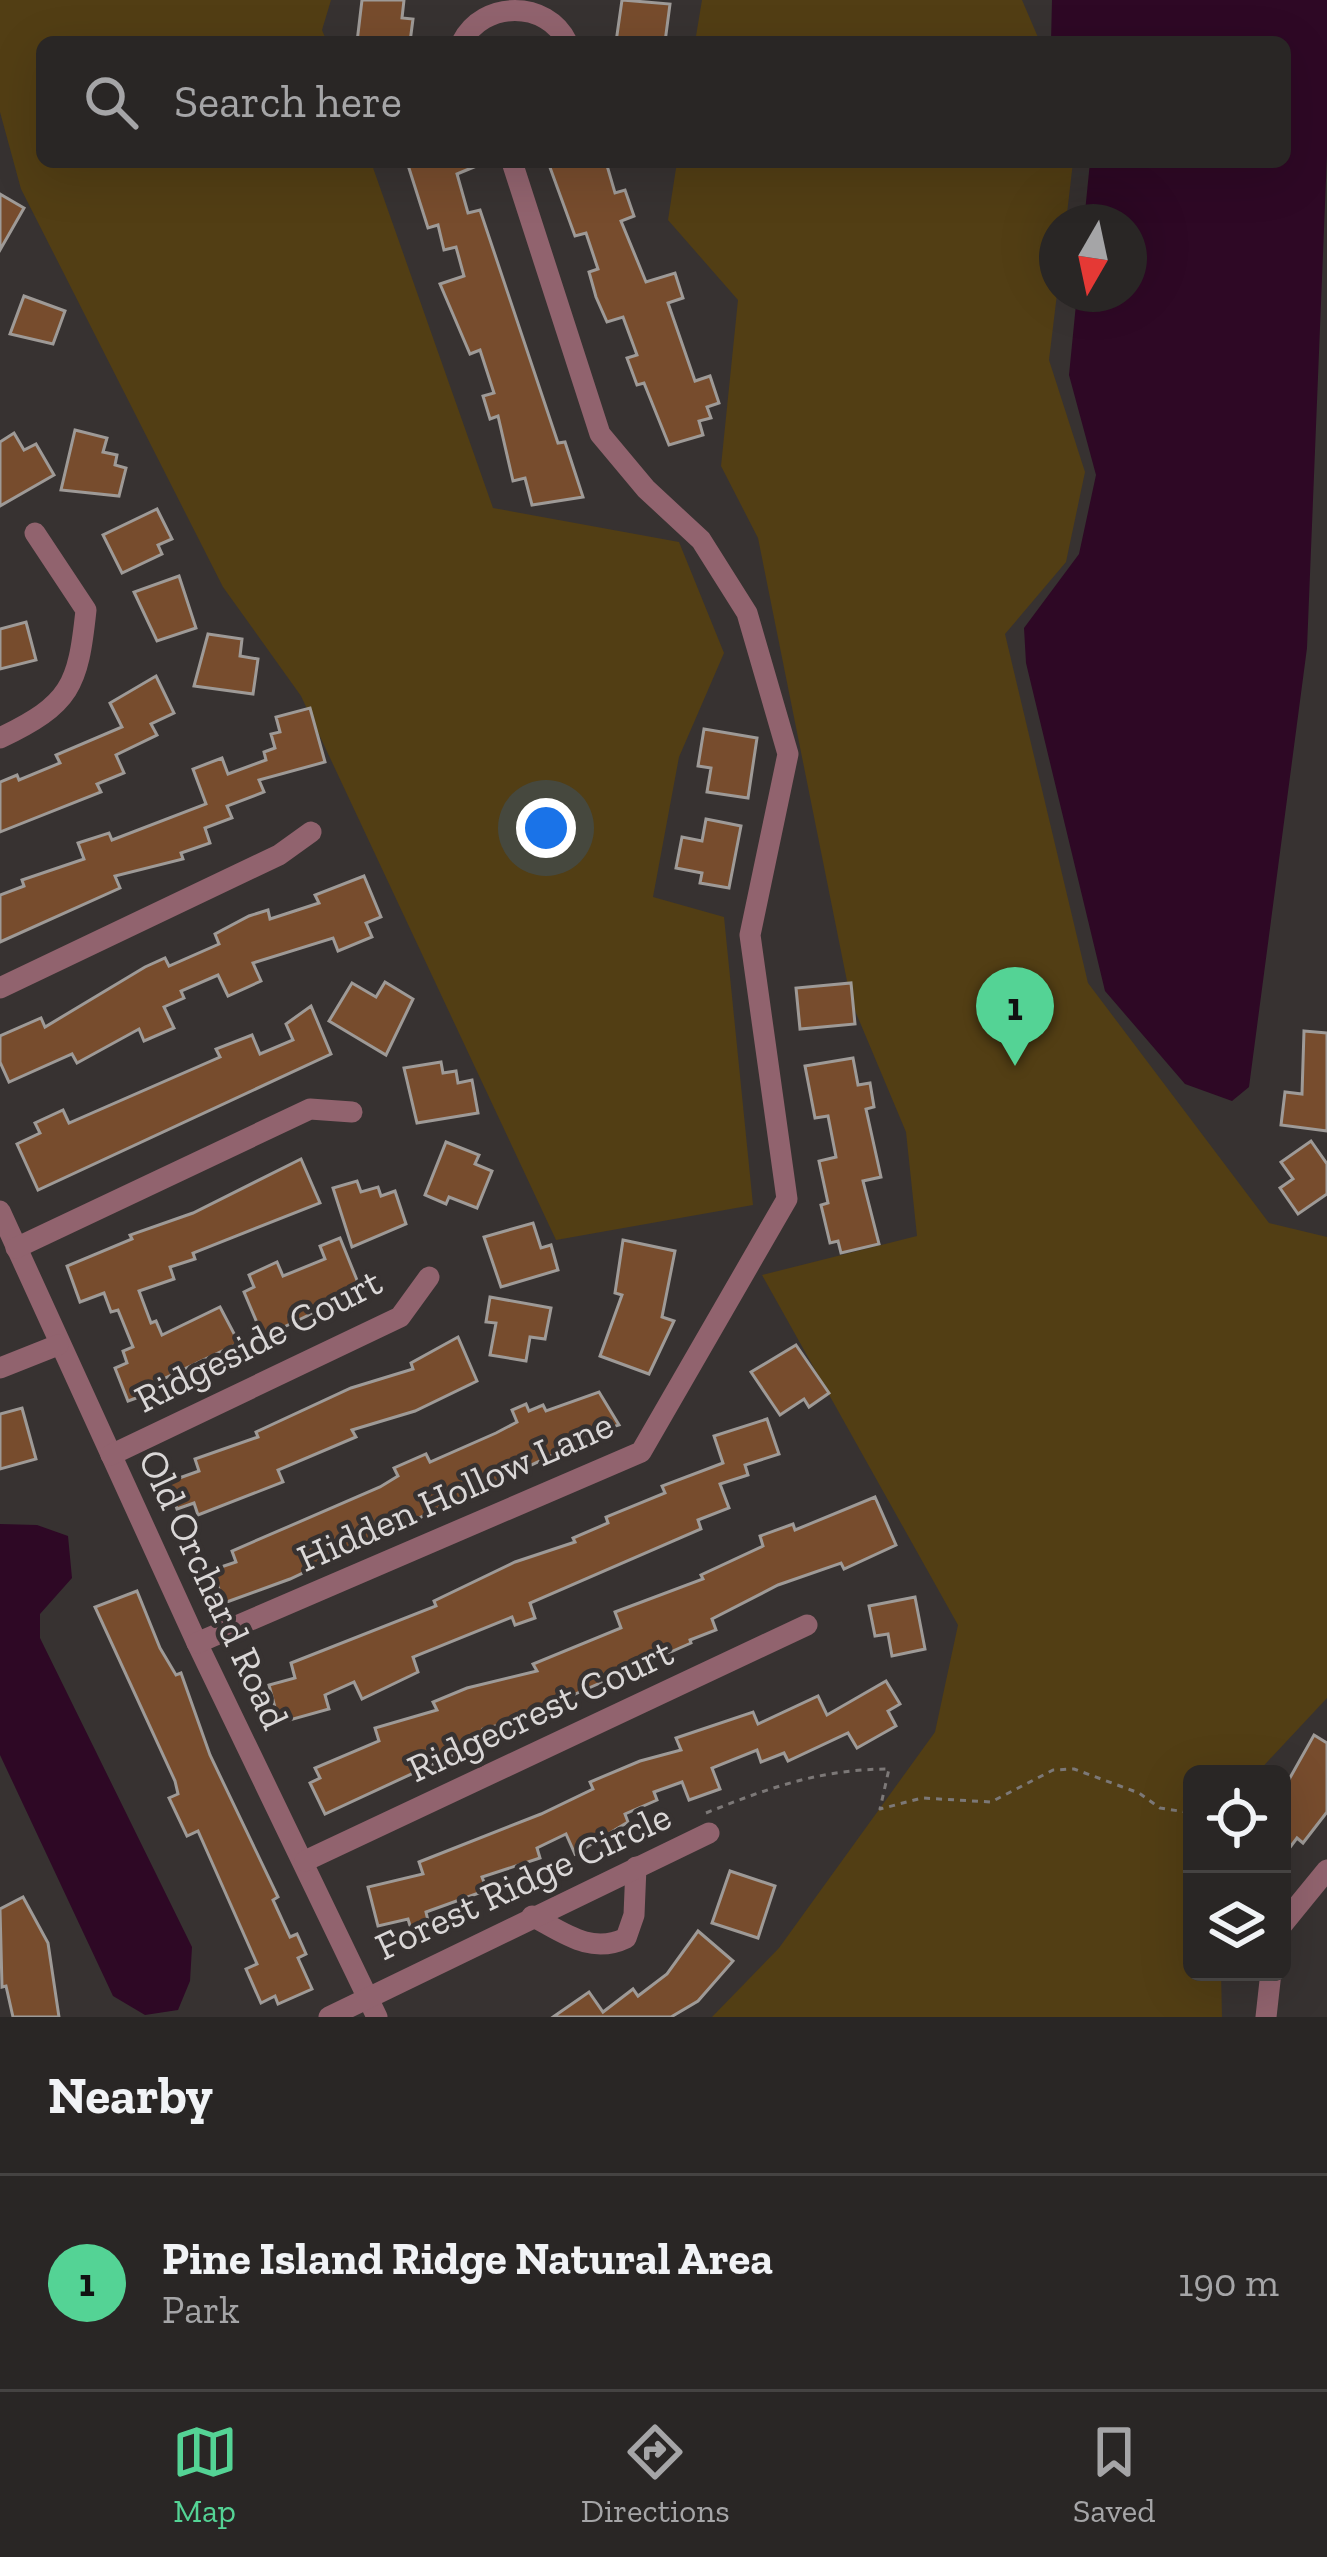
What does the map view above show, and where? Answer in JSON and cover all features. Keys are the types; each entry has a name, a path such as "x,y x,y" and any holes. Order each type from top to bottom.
{"street":[{"path":"466,36 479,15 510,2 543,10 564,36"},
{"name":"Hidden Hollow Lane","path":"197,1643 641,1452 787,1199 750,935 788,754 747,613 701,540 646,489 600,434 514,168"},
{"path":"0,738 42,718 79,675 86,610 35,533"},
{"path":"0,988 279,855 311,832"},
{"path":"16,1248 310,1109 352,1112"},
{"name":"Old Orchard Road","path":"0,1211 58,1346 377,2017"},
{"name":"Ridgeside Court","path":"111,1455 400,1317 429,1277"},
{"path":"0,1368 58,1346"},
{"name":"Ridgecrest Court","path":"304,1861 807,1625"},
{"name":"Forest Ridge Circle","path":"313,2017 636,1867 705,1824"},
{"path":"532,1916 581,1942 606,1948 626,1938 634,1915 636,1867"},
{"path":"1291,1913 1327,1870"},
{"path":"1266,2017 1270,1981"},
{"name":"Forest Ridge Circle","path":"329,2017 367,1995"}],"path":[{"path":"705,1824 802,1776 849,1769 889,1769 880,1809 922,1798 992,1802 1053,1769 1074,1769 1139,1793 1160,1808 1183,1812"}],"shaded area":[{"path":"0,0 331,0 324,36 36,36 36,168 373,168 493,508 679,542 724,653 679,757 653,897 724,917 753,1205 556,1240 301,696 223,587 21,189 0,112"},
{"path":"702,0 1022,0 1037,36 696,36"},
{"path":"1052,0 1327,0 1327,155 1307,648 1249,1087 1232,1101 1185,1084 1105,991 1026,663 1024,628 1079,554 1096,475 1069,375 1075,312 1147,312 1147,204 1086,204 1089,168 1291,168 1291,36 1051,36"},
{"path":"676,168 1072,168 1068,204 1039,204 1039,312 1055,312 1049,360 1085,472 1066,562 1005,634 1088,983 1269,1223 1327,1237 1327,1698 1264,1765 1183,1765 1183,1981 1221,1981 1222,2017 712,2017 779,1948 935,1732 958,1625 762,1275 917,1236 906,1132 851,1001 758,538 721,466 738,300 668,220"},
{"path":"0,1524 37,1525 68,1536 72,1578 40,1614 40,1638 192,1947 190,1981 178,2010 145,2015 113,1996 0,1755"}],"building":[{"path":"362,0 404,0 402,18 413,19 411,36 358,36"},
{"path":"622,0 670,4 666,36 617,36"},
{"path":"409,168 472,168 457,174 468,213 480,210 558,443 565,442 583,497 532,505 525,478 513,481 498,416 490,419 483,396 494,393 480,350 470,354 440,284 464,276 456,247 444,250 438,225 428,228"},
{"path":"550,168 608,168 615,193 625,190 634,216 621,221 646,282 675,273 683,298 668,303 695,381 710,376 719,403 707,407 711,418 699,421 703,435 669,445 644,383 637,385 627,358 637,355 623,317 607,322 596,297 589,272 598,269 586,233 575,236"},
{"path":"0,194 24,208 0,250"},
{"path":"24,296 65,311 53,344 10,334"},
{"path":"75,430 107,438 103,452 117,455 115,465 126,468 119,496 61,490"},
{"path":"14,433 24,450 36,444 54,475 0,506 0,442"},
{"path":"157,509 172,539 158,545 162,554 122,573 103,535"},
{"path":"179,576 196,628 157,641 134,592"},
{"path":"26,622 36,660 0,669 0,629"},
{"path":"208,634 242,639 240,656 258,659 253,694 194,686"},
{"path":"156,676 174,713 151,724 157,735 116,755 124,773 97,784 101,792 0,832 0,782 17,775 19,780 60,763 56,755 122,727 110,703"},
{"path":"310,708 325,762 259,780 264,792 227,806 232,818 205,828 210,843 181,853 183,859 115,876 120,888 0,942 0,895 24,886 22,880 84,859 78,843 109,833 112,840 206,804 193,769 222,758 228,774 266,760 264,752 275,748 271,734 280,732 276,717"},
{"path":"704,729 757,738 748,798 707,792 711,768 698,766"},
{"path":"706,819 741,826 729,888 700,883 702,873 676,868 682,837 702,841"},
{"path":"364,876 381,917 366,923 372,937 338,951 333,938 253,963 261,981 228,996 218,975 181,991 184,998 164,1007 174,1028 144,1041 139,1029 77,1063 72,1054 9,1082 0,1062 0,1036 41,1018 45,1027 145,967 165,958 169,966 219,944 215,934 249,916 268,910 270,919 319,903 315,895"},
{"path":"385,982 413,999 386,1055 329,1021 352,983 376,997"},
{"path":"851,983 855,1024 800,1029 796,988"},
{"path":"311,1006 331,1054 38,1190 17,1144 40,1133 35,1123 63,1110 69,1123 220,1057 216,1049 252,1035 260,1054 293,1040 286,1024"},
{"path":"1304,1031 1327,1033 1327,1131 1281,1125 1285,1092 1302,1094"},
{"path":"853,1058 858,1085 870,1083 874,1107 866,1109 881,1177 863,1181 879,1244 841,1253 838,1241 830,1243 821,1205 828,1203 819,1161 836,1157 828,1116 815,1118 805,1066"},
{"path":"441,1062 443,1073 456,1071 458,1083 472,1080 478,1113 417,1123 404,1068"},
{"path":"1311,1141 1327,1164 1327,1194 1298,1214 1280,1188 1293,1179 1281,1162"},
{"path":"446,1142 479,1155 475,1164 492,1171 477,1208 449,1197 446,1204 425,1195"},
{"path":"301,1159 320,1203 193,1253 195,1259 170,1267 174,1279 139,1291 151,1323 156,1321 162,1335 220,1307 239,1343 140,1390 142,1396 128,1401 115,1368 127,1363 123,1351 133,1347 118,1310 111,1312 104,1293 80,1302 67,1266 132,1239 130,1235 193,1213"},
{"path":"357,1181 361,1192 378,1187 381,1196 395,1191 406,1224 352,1247 333,1188"},
{"path":"533,1223 541,1248 551,1245 558,1270 501,1287 484,1237"},
{"path":"340,1238 361,1290 263,1337 244,1292 254,1287 249,1275 277,1262 283,1276 325,1259 320,1246"},
{"path":"623,1240 675,1251 662,1317 674,1321 649,1374 600,1356 622,1295 615,1293"},
{"path":"490,1297 551,1308 545,1339 530,1337 526,1361 490,1355 496,1323 486,1322"},
{"path":"458,1337 477,1381 415,1411 352,1430 356,1437 278,1470 283,1482 198,1515 194,1503 177,1509 168,1482 199,1471 195,1459 258,1437 256,1432 351,1388 413,1369 411,1363"},
{"path":"796,1345 829,1393 809,1407 804,1399 780,1415 751,1372"},
{"path":"599,1392 619,1425 560,1444 563,1450 290,1579 224,1603 212,1570 236,1562 232,1551 380,1487 398,1476 394,1468 426,1454 430,1462 496,1433 517,1422 512,1410 526,1404 529,1411 543,1405 546,1411"},
{"path":"22,1408 36,1459 0,1469 0,1414"},
{"path":"767,1419 779,1454 745,1465 748,1475 720,1484 729,1508 698,1520 701,1529 530,1603 535,1618 515,1625 512,1617 413,1657 418,1672 362,1699 354,1682 325,1695 329,1709 279,1723 269,1685 295,1678 291,1663 436,1606 434,1601 515,1562 575,1542 573,1538 608,1523 606,1517 665,1493 662,1486 723,1463 714,1436"},
{"path":"875,1497 896,1545 844,1569 841,1563 778,1585 712,1619 716,1630 691,1643 573,1695 543,1714 483,1729 486,1737 457,1748 459,1752 325,1814 310,1783 320,1778 315,1768 379,1741 375,1728 437,1710 433,1702 467,1688 537,1671 533,1664 621,1628 615,1612 703,1579 701,1575 763,1546 760,1536 793,1524 795,1530"},
{"path":"137,1591 160,1648 176,1675 181,1673 210,1755 278,1897 273,1900 290,1937 297,1934 306,1954 298,1958 312,1989 278,2004 275,1996 261,2003 246,1969 257,1964 198,1831 187,1836 169,1798 178,1794 175,1781 95,1607"},
{"path":"915,1597 925,1649 892,1656 888,1634 875,1636 869,1606"},
{"path":"886,1681 900,1704 888,1711 896,1726 857,1748 848,1733 788,1761 784,1753 761,1762 757,1750 712,1768 720,1789 689,1800 682,1782 654,1792 657,1800 625,1814 628,1822 575,1854 566,1834 537,1848 540,1858 482,1877 487,1890 426,1912 429,1925 411,1929 408,1919 378,1926 368,1887 423,1874 419,1862 541,1814 593,1789 590,1782 681,1750 676,1738 753,1712 758,1724 818,1696 827,1715"},
{"path":"1314,1735 1327,1743 1327,1812 1303,1843 1297,1838 1291,1846 1291,1776"},
{"path":"730,1871 775,1886 758,1938 712,1923"},
{"path":"23,1897 48,1943 59,2017 13,2017 6,1986 2,1987 0,1909"},
{"path":"698,1931 733,1961 698,2001 671,2017 553,2017 589,1992 603,2012 633,1989 638,1996 667,1974"}],"place":[{"name":"Pine Island Ridge Natural Area","path":"1015,1066"}]}
